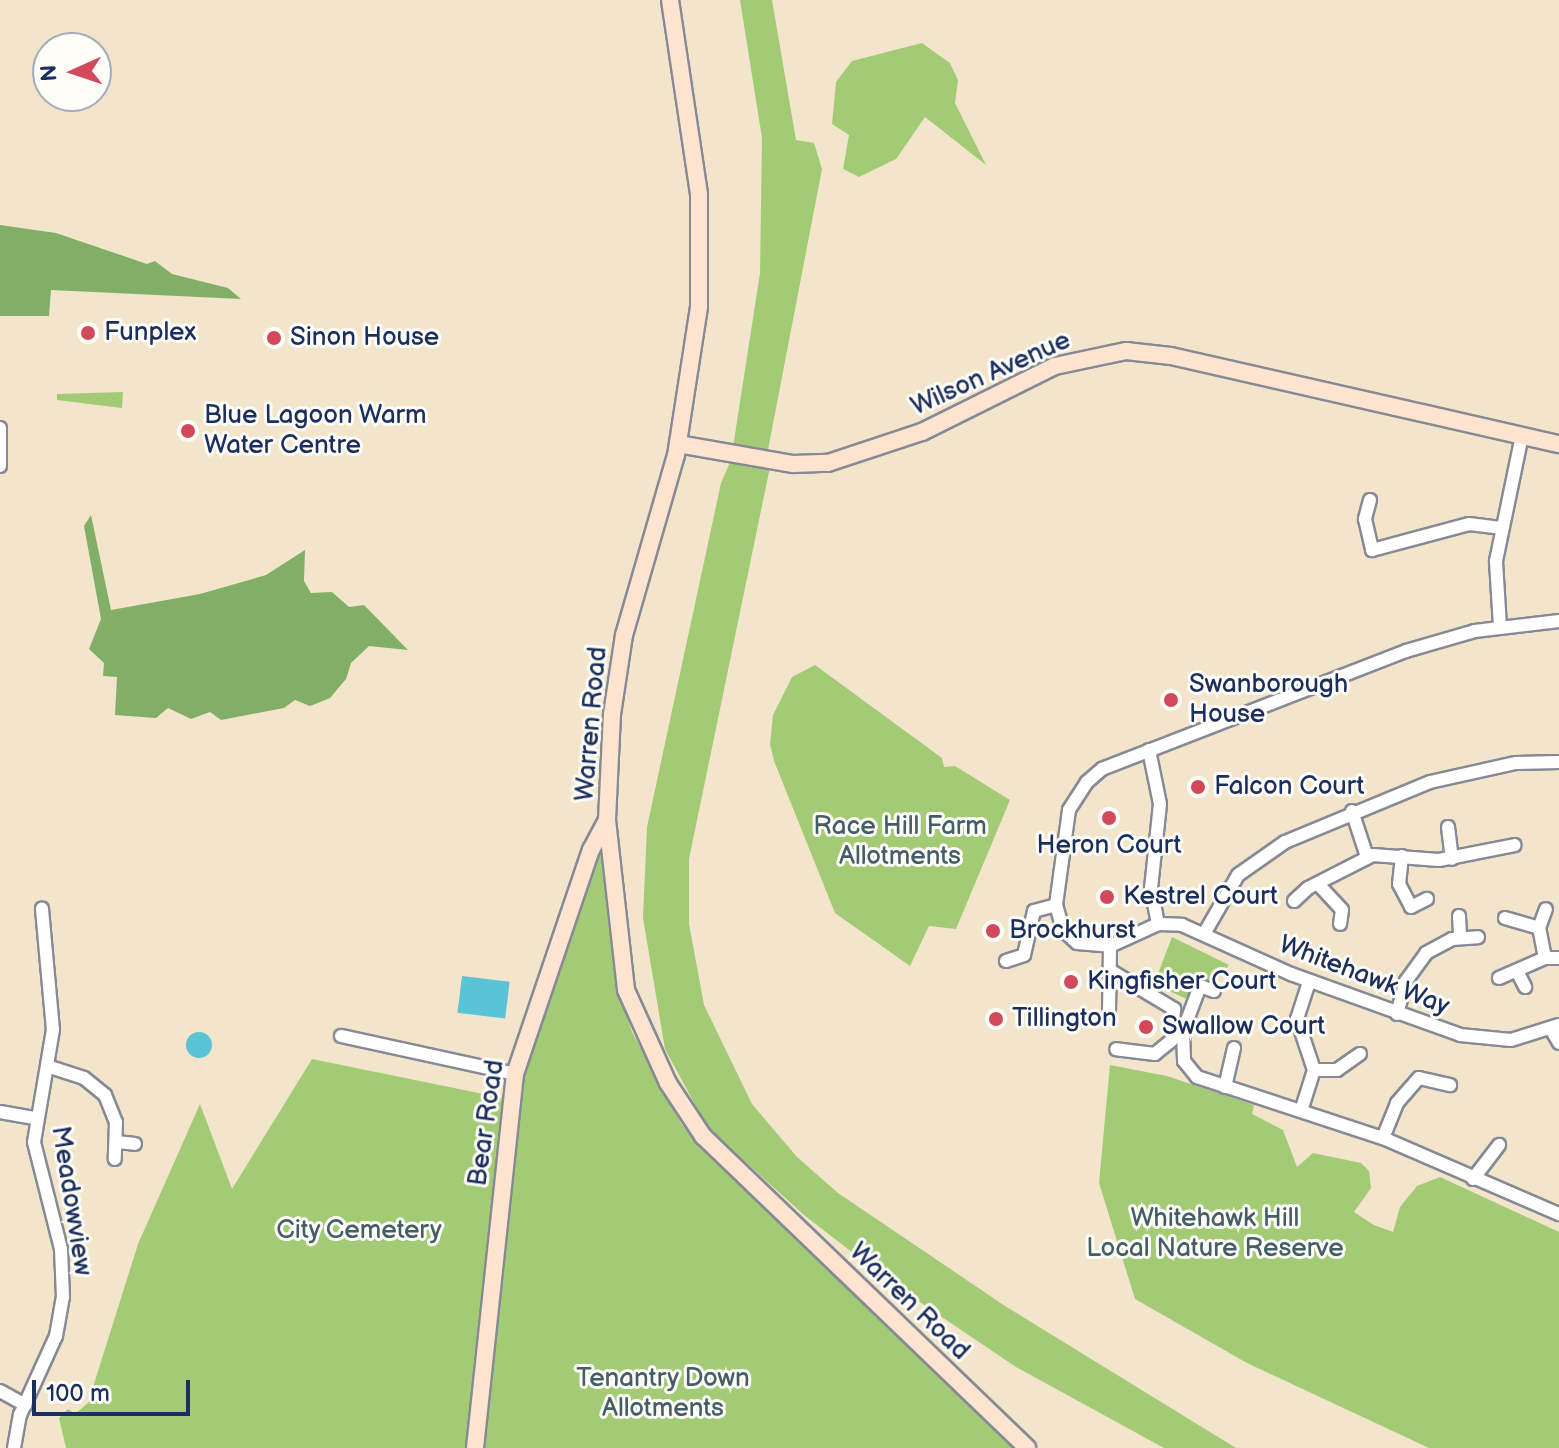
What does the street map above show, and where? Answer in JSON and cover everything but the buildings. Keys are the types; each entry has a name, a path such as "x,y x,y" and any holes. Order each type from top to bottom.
{"street":[{"name":"Warren Road","path":"670,0 696,157 701,252 699,307 678,444 619,661 609,737 607,820 626,990 641,1032 682,1108 755,1188 1027,1448"},
{"name":"Wilson Avenue","path":"678,444 793,464 828,463 922,432 1055,366 1126,351 1171,356 1559,444"},
{"path":"0,428 0,466"},
{"path":"1500,627 1495,574 1501,528 1522,435"},
{"path":"1370,500 1365,519 1372,550"},
{"path":"1359,554 1473,524 1501,528"},
{"path":"1149,750 1160,804 1151,888 1158,924 1110,946 1070,938 1056,905 1064,827 1077,793 1102,769 1149,750 1230,724 1367,665 1500,627 1559,621"},
{"path":"1204,934 1224,893 1246,867 1352,811 1445,778 1516,763 1559,762"},
{"path":"1352,811 1367,857"},
{"name":"Bear Road","path":"475,1448 515,1074 591,850 607,820"},
{"path":"1448,827 1452,859"},
{"path":"1294,901 1367,857 1452,859 1515,845"},
{"path":"1402,856 1399,884 1411,907 1427,899"},
{"path":"1318,884 1342,910"},
{"path":"1006,961 1024,955 1032,913 1056,905"},
{"name":"Meadowview","path":"14,1448 25,1405 56,1336 63,1297 61,1249 37,1166 35,1118 47,1066 53,1003 42,908"},
{"path":"1342,910 1357,908"},
{"path":"1545,958 1539,928 1546,909"},
{"path":"1340,924 1342,910"},
{"path":"1459,916 1460,937"},
{"path":"1505,918 1539,928"},
{"name":"Whitehawk Way","path":"1158,924 1182,925 1309,981 1397,1014 1488,1040 1555,1027"},
{"path":"1397,1014 1420,959 1460,937 1478,937"},
{"path":"1109,1012 1110,946"},
{"path":"1499,978 1545,958 1559,958"},
{"path":"1111,971 1174,1009 1172,1040 1155,1054 1116,1049"},
{"path":"1517,971 1525,987"},
{"path":"1301,1111 1314,1070 1297,1019 1309,981"},
{"path":"1214,991 1194,984 1183,1031 1184,1061 1197,1077 1383,1138 1559,1214"},
{"path":"1555,1027 1559,1043"},
{"path":"341,1036 515,1074"},
{"path":"1225,1087 1234,1048"},
{"path":"1314,1070 1337,1070 1360,1054"},
{"path":"47,1066 84,1078 101,1090 113,1111 117,1142 115,1159"},
{"path":"1410,1066 1419,1078 1450,1085"},
{"path":"1383,1138 1397,1103 1419,1078"},
{"path":"0,1112 35,1118"},
{"path":"117,1142 135,1144"},
{"path":"1473,1179 1499,1145"},
{"path":"0,1391 25,1405"}],"green space":[{"path":"740,0 772,0 796,140 814,143 822,169 767,455 770,467 689,859 689,924 704,1005 752,1104 797,1157 838,1193 1005,1306 1236,1448 1164,1448 1016,1367 893,1284 804,1215 707,1127 665,1049 643,918 647,827 721,483 731,460 760,273 762,138"},
{"path":"922,43 950,63 958,80 955,103 986,165 925,117 896,159 859,177 843,169 849,135 832,124 836,82 852,61"},
{"path":"0,225 56,233 147,264 155,261 172,274 228,288 241,299 51,290 49,316 0,316"},
{"path":"123,392 122,408 57,400 57,394"},
{"path":"91,515 111,610 200,594 266,575 305,550 304,581 311,593 332,592 349,607 364,605 408,650 369,646 351,663 346,679 330,698 310,706 295,700 284,708 221,720 210,712 191,719 168,708 156,718 115,715 117,677 103,676 104,663 89,649 101,619 84,526"},
{"name":"Race Hill Farm Allotments","path":"815,665 942,758 944,767 955,766 1010,800 956,929 929,926 910,966 835,913 774,761 770,744 773,715 792,677"},
{"name":"Tenantry Down Allotments","path":"600,850 623,1004 632,1032 682,1125 1017,1448 481,1448 524,1062"},
{"path":"1172,937 1229,965 1213,985 1187,977 1191,1001 1154,984"},
{"name":"City Cemetery","path":"312,1059 503,1098 467,1448 66,1448 59,1418 68,1409 75,1414 88,1403 138,1244 200,1104 232,1189"},
{"name":"Whitehawk Hill Local Nature Reserve","path":"1110,1065 1167,1076 1254,1105 1252,1114 1283,1130 1297,1167 1313,1153 1361,1163 1369,1171 1371,1188 1354,1212 1374,1225 1393,1232 1400,1207 1417,1186 1440,1177 1559,1232 1559,1448 1429,1448 1247,1363 1135,1299 1099,1183"}],"water":[{"path":"462,976 510,982 505,1019 457,1013"},
{"path":"199,1032 208,1036 212,1045 208,1054 199,1058 190,1054 186,1045 190,1036"}],"place":[{"name":"Funplex","path":"88,333"},
{"name":"Sinon House","path":"274,338"},
{"name":"Blue Lagoon Warm Water Centre","path":"188,431"},
{"name":"Swanborough House","path":"1171,700"},
{"name":"Falcon Court","path":"1198,787"},
{"name":"Heron Court","path":"1109,818"},
{"name":"Kestrel Court","path":"1107,897"},
{"name":"Brockhurst","path":"993,931"},
{"name":"Kingfisher Court","path":"1071,982"},
{"name":"Tillington","path":"996,1019"},
{"name":"Swallow Court","path":"1146,1027"}]}
